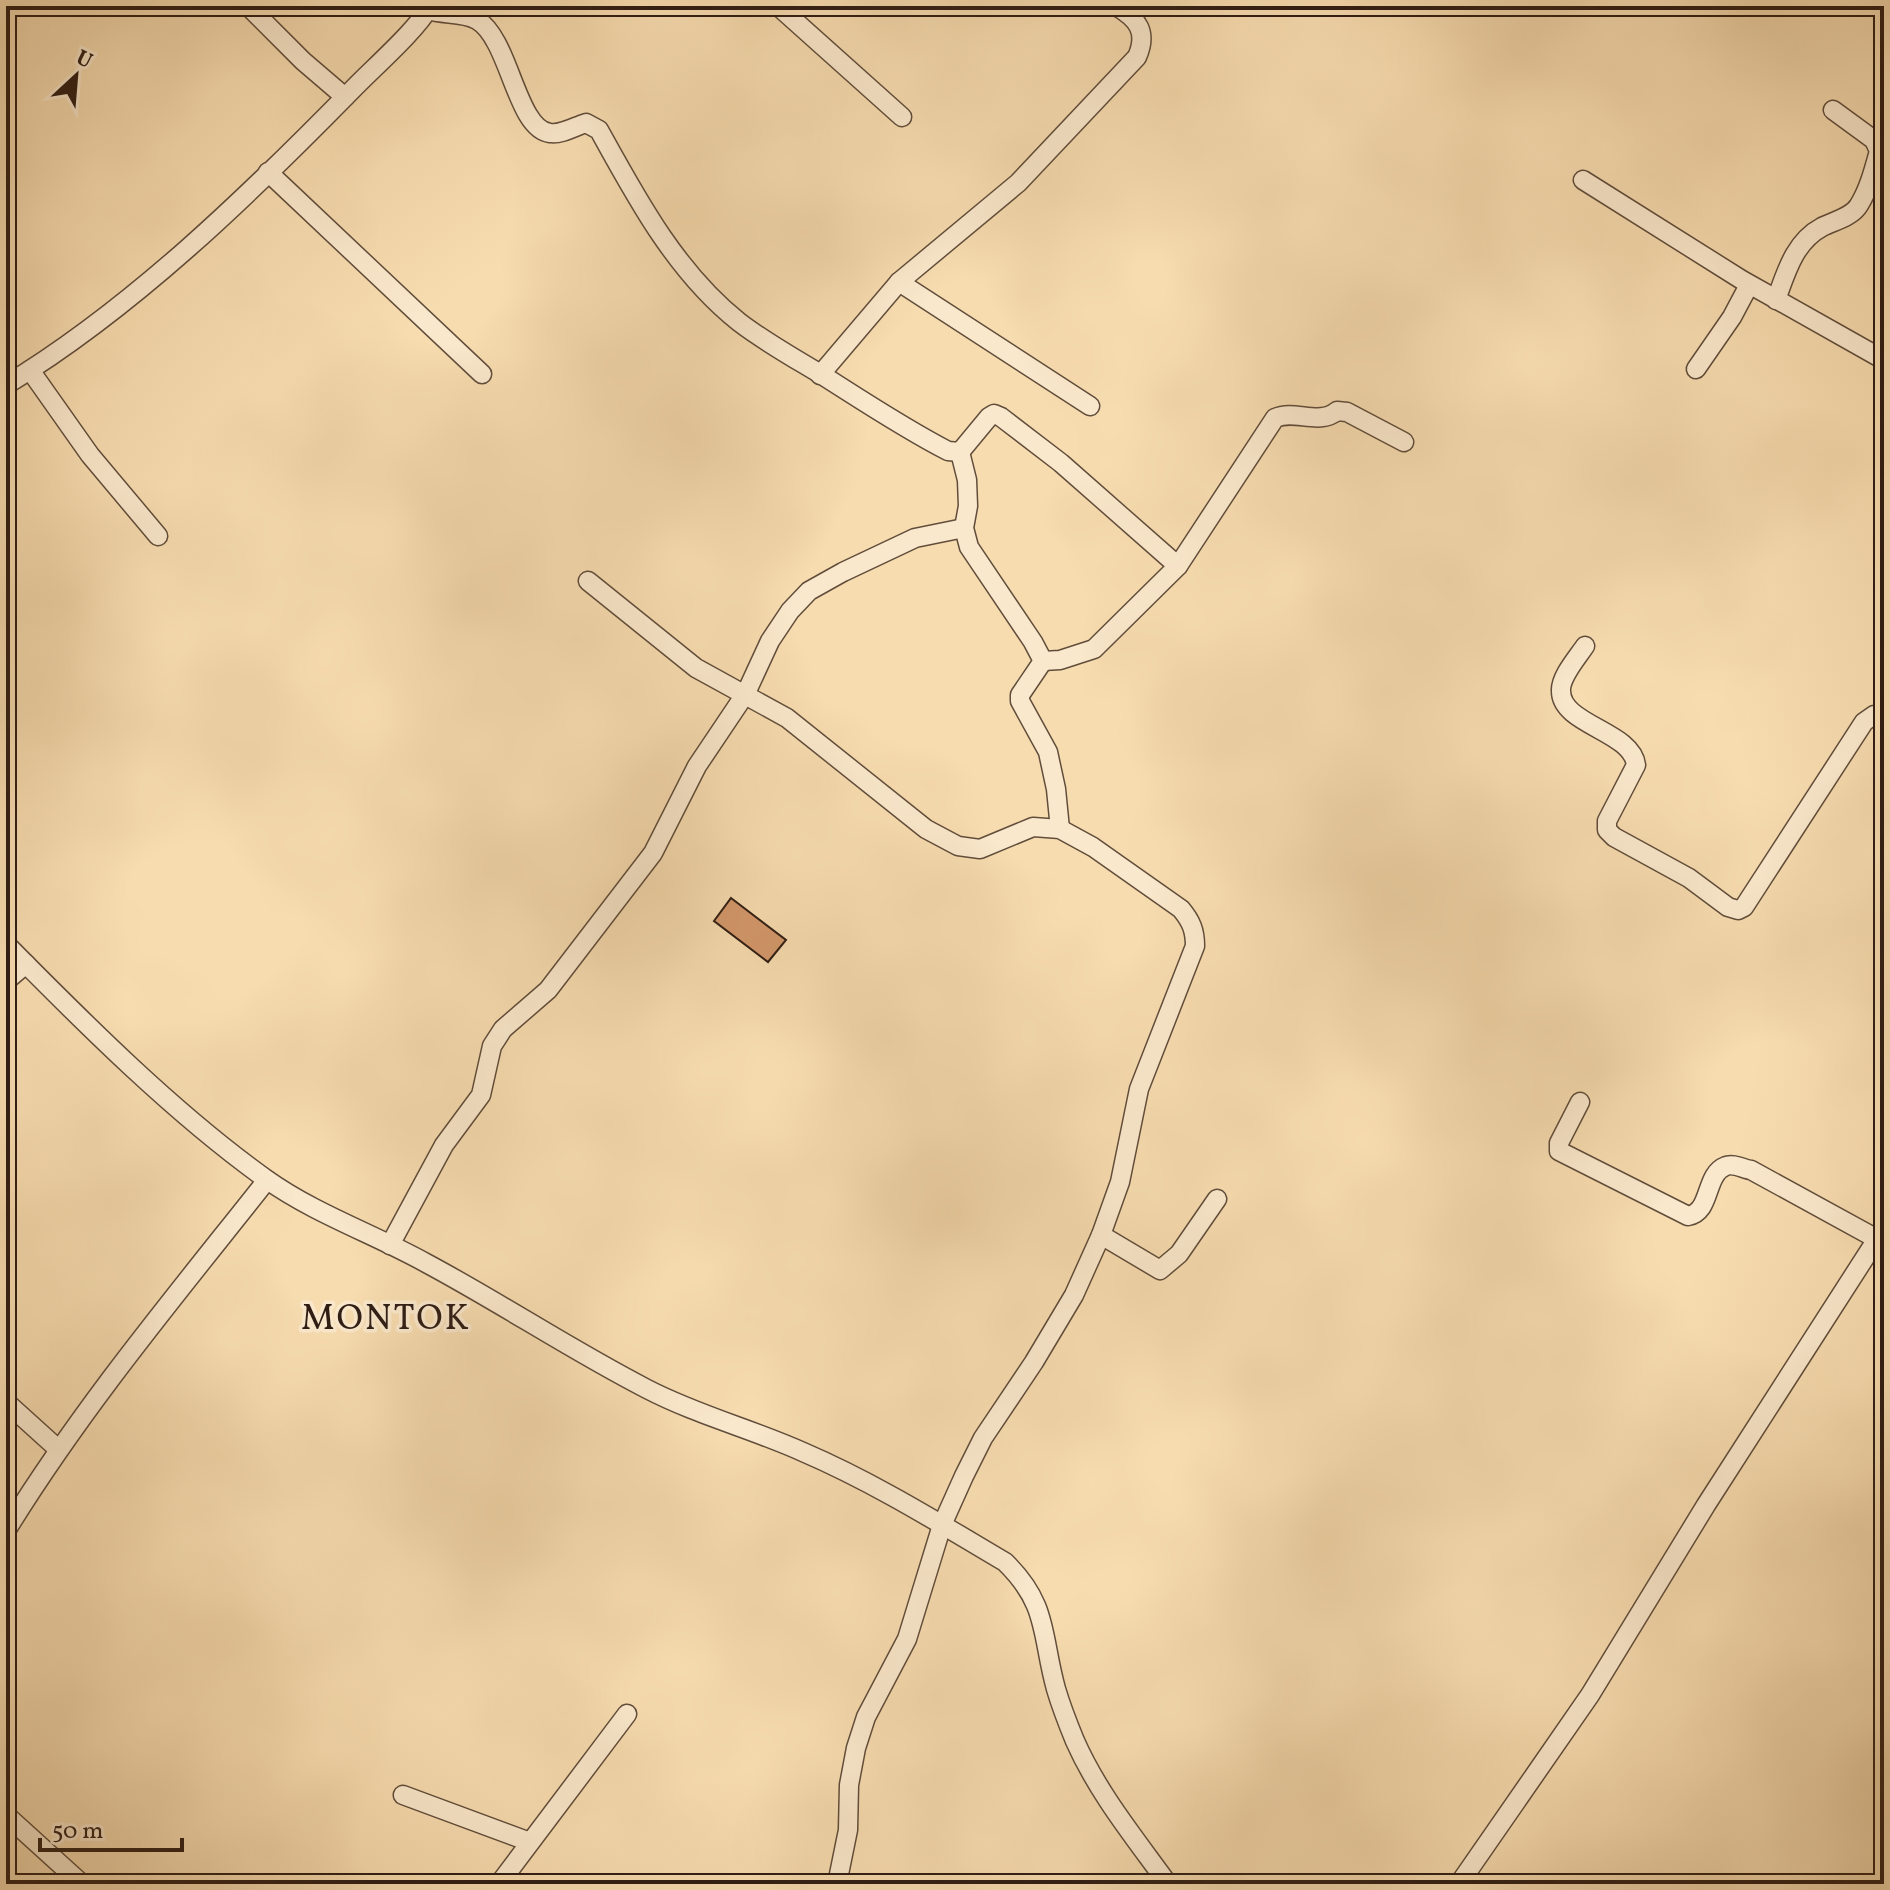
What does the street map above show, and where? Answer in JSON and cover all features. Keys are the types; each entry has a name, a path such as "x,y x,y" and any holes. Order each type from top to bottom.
{"street":[{"path":"248,6 303,61 345,97"},
{"path":"778,6 902,117"},
{"path":"820,375 899,282 1018,183 1137,57 1143,43 1142,33 1131,15 1116,6"},
{"path":"6,385 127,298 220,220 345,97 429,8 468,17 486,28 514,79 529,119 542,131 553,134 586,123 599,130 644,210 670,248 739,322 935,445 960,452"},
{"path":"1776,300 1791,258 1819,228 1858,207 1873,173 1879,151 1874,140 1833,110"},
{"path":"268,172 482,374"},
{"path":"1583,180 1749,285 1884,360"},
{"path":"899,282 1090,406"},
{"path":"1696,369 1732,317 1749,285"},
{"path":"30,370 90,455 158,536"},
{"path":"1043,661 1060,660 1094,649 1178,566 1275,418 1283,415 1322,418 1330,417 1337,411 1347,412 1404,442"},
{"path":"960,452 989,417 994,414 1001,417 1061,463 1178,566"},
{"path":"960,452 967,480 968,506 964,528 969,547 1043,661"},
{"path":"390,1245 444,1145 481,1095 492,1046 503,1029 548,990 653,853 697,766 746,693 770,641 790,611 809,591 915,538 964,528"},
{"path":"588,581 696,668 787,718 926,829 958,846 980,849 1033,827 1060,829 1093,847 1181,909 1195,935 1195,946 1139,1089 1120,1182 1101,1235 1074,1295 983,1438 942,1525 907,1639 866,1717 849,1785 848,1830 837,1884"},
{"path":"1585,646 1563,681 1560,692 1564,702 1575,714 1629,749 1636,765 1607,821 1607,830 1614,837 1689,878 1728,907 1738,910 1744,907 1864,722 1874,715 1884,716"},
{"path":"1043,661 1020,695 1020,701 1048,752 1060,829"},
{"path":"6,944 145,1077 231,1152 292,1196 423,1261 649,1390 803,1452 869,1484 1005,1562 1021,1577 1042,1614 1056,1688 1073,1737 1095,1783 1168,1884"},
{"path":"6,981 26,964"},
{"path":"1459,1884 1590,1695 1714,1492 1880,1233 1751,1170 1732,1166 1725,1166 1716,1174 1700,1209 1695,1215 1688,1216 1559,1151 1559,1143 1580,1102"},
{"path":"6,1531 58,1449 267,1180"},
{"path":"1101,1235 1160,1270 1179,1254 1217,1199"},
{"path":"6,1402 58,1449"},
{"path":"499,1884 627,1714"},
{"path":"403,1795 530,1842"},
{"path":"6,1815 82,1884"}],"building":[{"path":"731,898 786,940 768,962 714,921"}],"district":[{"name":"MONTOK","path":"386,1316"}]}
